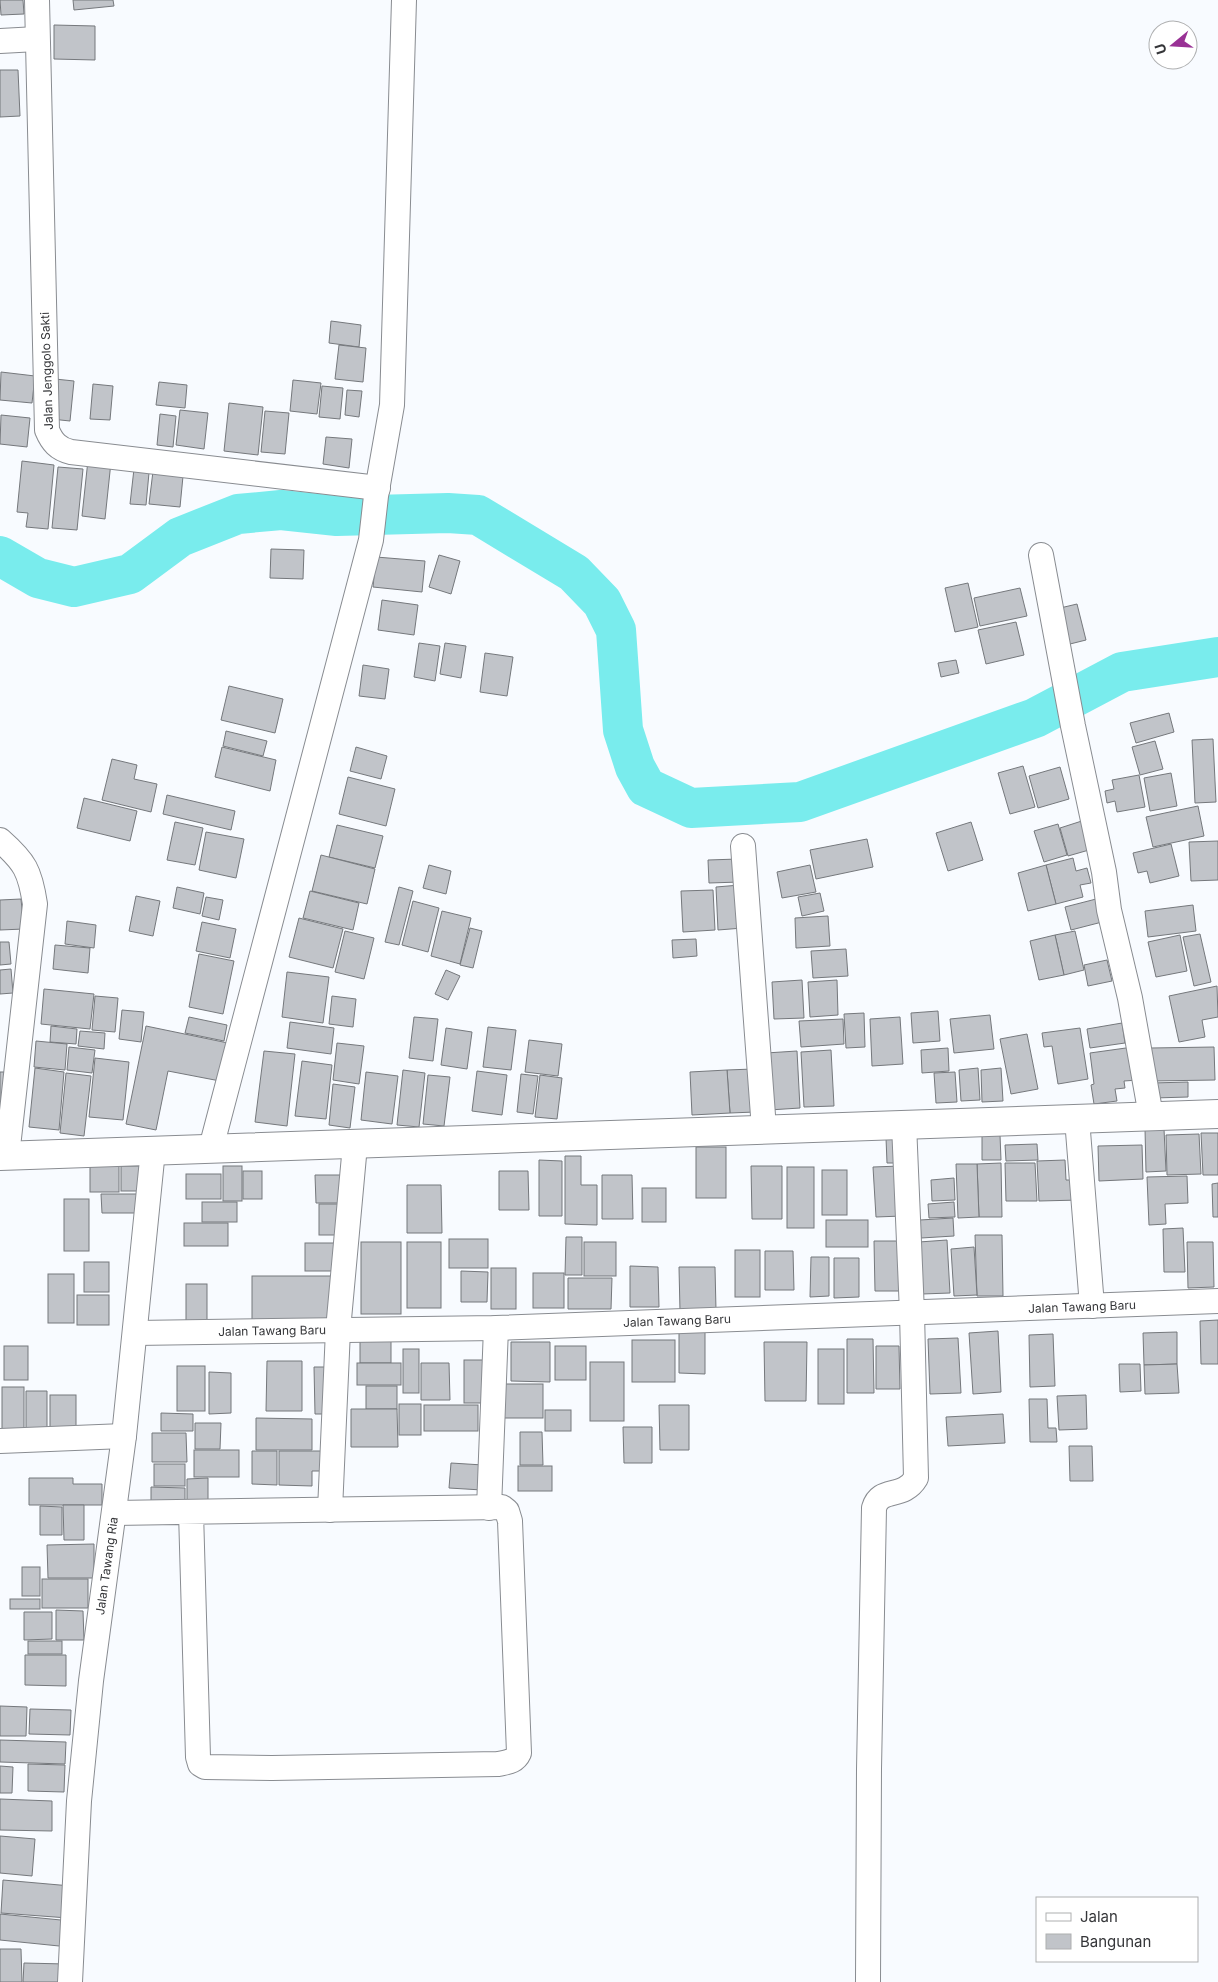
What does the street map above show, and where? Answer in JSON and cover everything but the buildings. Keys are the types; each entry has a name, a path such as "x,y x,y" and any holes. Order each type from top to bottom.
{"street":[{"name":"Jalan Jenggolo Sakti","path":"36,0 47,430 52,440 62,450 71,452 377,492"},
{"path":"210,1148 371,540 392,405 404,0"},
{"path":"0,41 37,39"},
{"path":"1041,555 1073,726 1104,872 1110,910 1130,998 1151,1116"},
{"path":"0,840 21,860 31,879 35,904 3,1156 1218,1114"},
{"path":"743,846 764,1129"},
{"path":"1077,1119 1092,1306"},
{"path":"868,1982 874,1508 880,1498 908,1489 916,1478 912,1314 904,1124"},
{"path":"330,1510 338,1330 355,1145"},
{"name":"Jalan Tawang Ria","path":"70,1982 78,1801 91,1681 136,1333 153,1150"},
{"name":"Jalan Tawang Baru","path":"136,1333 496,1328 912,1314 1218,1301"},
{"path":"489,1508 496,1328"},
{"path":"0,1441 124,1436"},
{"path":"114,1513 502,1507 510,1521 519,1753 517,1758 498,1764 282,1768 205,1767 199,1761 191,1512"}],"waterway":[{"path":"0,556 38,578 74,587 130,574 180,537 238,514 281,510 337,516 448,513 478,515 574,573 602,602 616,630 623,730 635,767 646,787 691,808 800,802 1035,718 1122,672 1218,657"}]}
